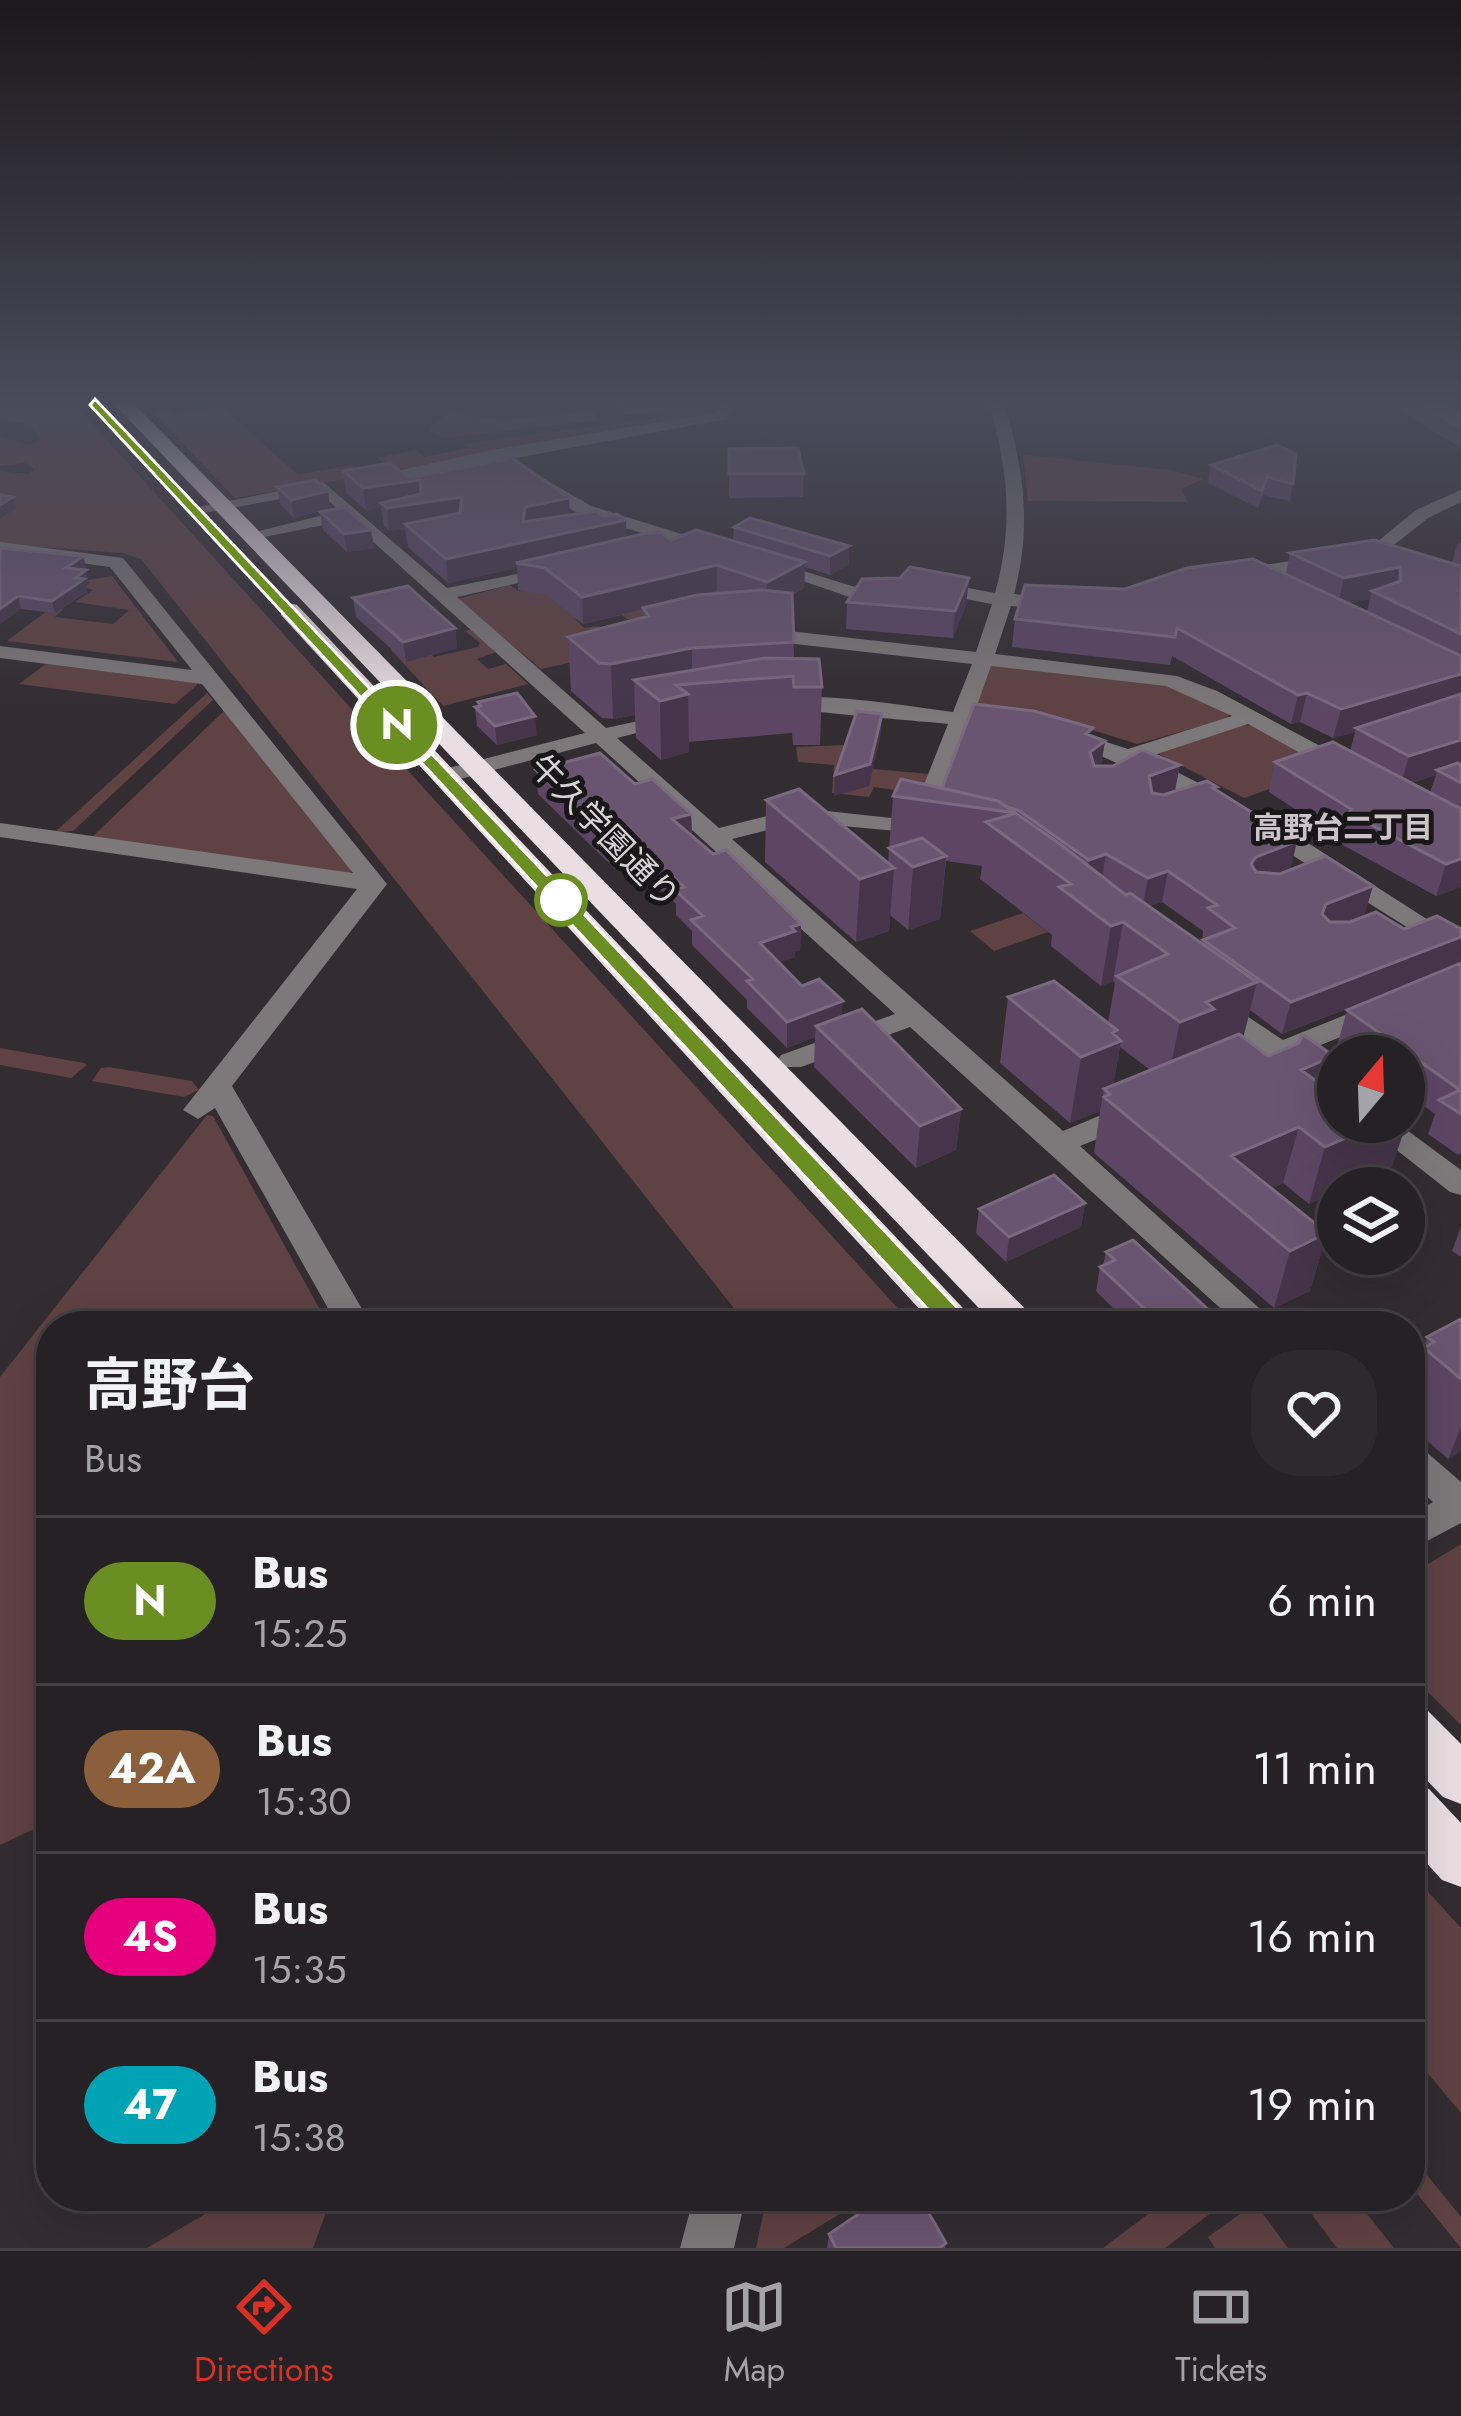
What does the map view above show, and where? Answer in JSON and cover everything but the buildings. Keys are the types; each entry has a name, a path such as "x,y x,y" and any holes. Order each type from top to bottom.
{"highway":[{"name":"牛久学園通り","path":"222,507 946,1311"},
{"path":"193,509 235,554"},
{"name":"牛久学園通り","path":"263,583 461,772 1006,1311"},
{"path":"1425,1743 1461,1780"},
{"path":"1425,1824 1461,1862"}],"street":[{"path":"193,509 207,507"},
{"path":"350,507 393,540 444,594 598,735 1245,1311"},
{"path":"580,507 727,554"},
{"path":"919,828 1001,601 1019,507"},
{"path":"1201,582 1379,559 1422,514 1437,507"},
{"path":"264,532 364,517"},
{"path":"576,529 619,520"},
{"path":"644,549 684,540"},
{"path":"0,563 10,549 116,562 374,884"},
{"path":"748,560 867,597 884,596 904,582 1001,601 1078,605"},
{"path":"444,594 578,564"},
{"path":"1247,573 1277,588"},
{"path":"718,635 780,634 981,656 1090,662 1170,680 1359,777"},
{"path":"0,652 208,678"},
{"path":"536,677 570,669"},
{"path":"764,705 843,705 1044,731 1208,795 1402,916 1458,970"},
{"path":"461,772 703,711"},
{"path":"1128,764 1249,717"},
{"path":"1319,755 1354,744"},
{"path":"1176,806 1208,795"},
{"path":"714,836 799,815 955,833"},
{"path":"0,830 374,884"},
{"path":"1298,881 1327,870"},
{"path":"345,1311 208,1097 374,884"},
{"path":"1371,928 1402,916"},
{"path":"1192,986 1317,1079"},
{"path":"1242,1068 1409,998"},
{"path":"791,1061 915,1016"},
{"path":"1058,1144 1160,1102"},
{"path":"1404,1143 1461,1185"},
{"path":"1425,1472 1461,1504 1425,1525"},
{"path":"707,2248 716,2211"}],"shaded area":[{"path":"0,507 168,507 900,1311 736,1311 141,559 122,553 0,544"},
{"path":"112,576 178,662 7,641 51,608 63,609 55,617 113,624 129,610 75,602 93,590 85,587 90,582 82,581"},
{"path":"510,585 518,591 543,586 622,612 683,604 633,623 619,613 575,619 584,628 599,626 612,638 668,641 541,669 457,599"},
{"path":"472,629 496,652 477,659 488,669 506,664 528,684 443,706 390,649 419,642 434,657 478,647 480,643 465,631"},
{"path":"989,663 1174,686 1230,712 1227,719 1137,744 1086,728 974,710"},
{"path":"46,664 197,685 175,704 19,684"},
{"path":"207,693 213,700 73,831 55,832"},
{"path":"224,711 354,868 350,873 92,837"},
{"path":"1255,726 1330,768 1244,798 1155,752"},
{"path":"846,745 841,766 929,774 922,794 874,787 869,797 832,793 834,765 798,762 796,747"},
{"path":"1023,913 1048,932 994,951 970,931"},
{"path":"0,1048 87,1065 71,1078 0,1065"},
{"path":"101,1068 192,1081 199,1090 184,1097 92,1081"},
{"path":"207,1115 213,1116 321,1311 52,1311"},
{"path":"36,1331 36,1828 0,1845 0,1377"},
{"path":"1461,1544 1461,1725 1425,1689 1425,1566"},
{"path":"1425,1888 1461,1928 1461,2113 1425,2070"},
{"path":"1425,2173 1461,2217 1461,2248 1425,2204"},
{"path":"210,2211 327,2211 313,2248 147,2248"},
{"path":"764,2211 844,2211 784,2248 756,2248"},
{"path":"1152,2211 1213,2211 1165,2248 1103,2248"},
{"path":"1244,2211 1261,2211 1288,2248 1215,2248 1208,2237"},
{"path":"1309,2211 1365,2211 1394,2248 1337,2248"}],"bus line":[{"name":"N","path":"191,507 945,1311"}],"district":[{"name":"高野台二丁目","path":"1343,827"}]}
